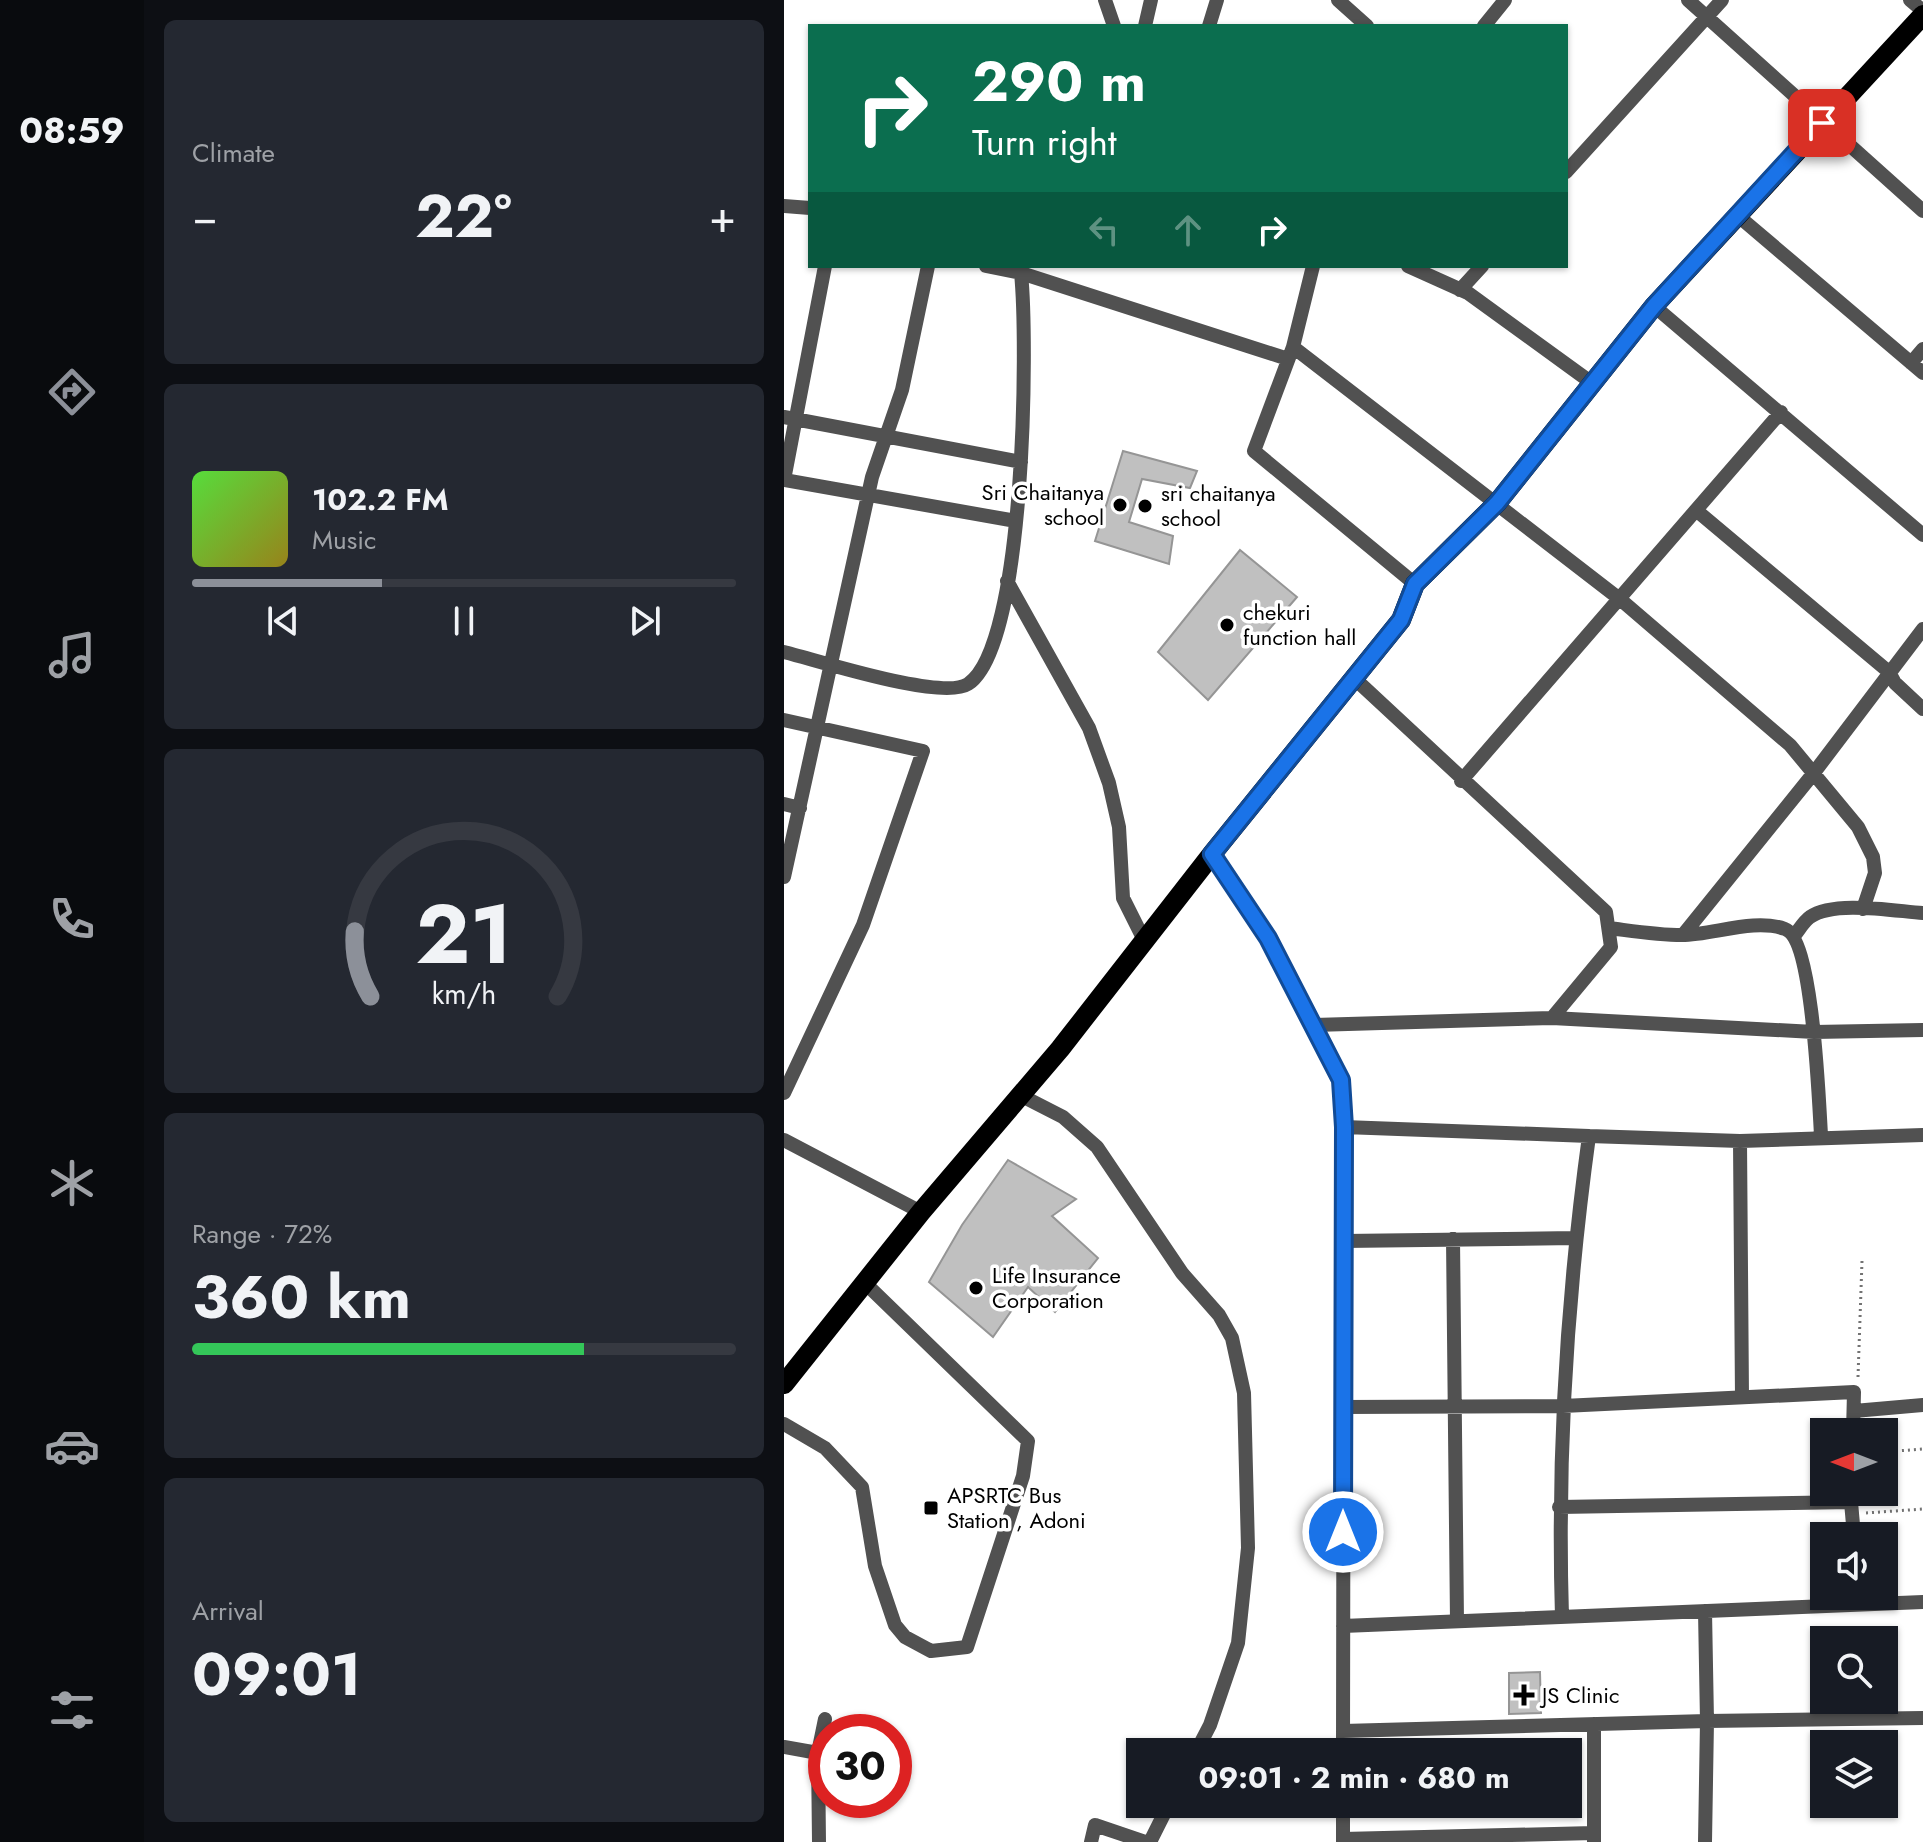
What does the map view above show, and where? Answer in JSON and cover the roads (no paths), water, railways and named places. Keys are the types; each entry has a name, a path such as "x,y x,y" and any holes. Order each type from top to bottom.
{"main road":[{"path":"784,1384 1401,620 1415,584 1497,503 1654,306 1923,13"}],"street":[{"path":"1105,0 1113,24"},
{"path":"1145,24 1151,0"},
{"path":"1210,24 1217,0"},
{"path":"1338,0 1365,24"},
{"path":"1486,24 1505,0"},
{"path":"1688,0 1923,211"},
{"path":"1568,170 1722,0"},
{"path":"1910,0 1923,13"},
{"path":"784,206 808,208"},
{"path":"1737,215 1917,368 1923,349"},
{"path":"825,268 790,419 784,480 1016,521"},
{"path":"784,877 867,497 902,390 928,268"},
{"path":"996,268 1290,353 1497,503 1621,600 1790,745 1858,827 1873,857 1875,873 1863,909"},
{"path":"1312,268 1290,353 1254,451 1415,584"},
{"path":"1412,268 1460,290 1592,383"},
{"path":"1460,290 1480,268"},
{"path":"784,652 916,686 954,689 969,684 983,666 993,643 1016,521 1021,462 1024,308 1021,273"},
{"path":"1654,306 1923,535"},
{"path":"1461,781 1781,412"},
{"path":"790,419 1021,462"},
{"path":"1697,511 1889,672 1895,683 1923,709"},
{"path":"1007,581 1089,728 1109,783 1119,827 1123,898 1144,940"},
{"path":"1683,935 1813,774 1923,629"},
{"path":"1354,678 1461,781 1606,912 1611,947 1552,1018"},
{"path":"784,720 923,751 863,925 784,1093"},
{"path":"784,804 800,808"},
{"path":"1212,854 1268,938 1341,1080 1344,1127 1343,1738"},
{"path":"1794,936 1808,918 1821,911 1863,909 1923,913"},
{"path":"1609,928 1683,935 1769,926 1787,929 1794,936 1814,1032 1821,1135"},
{"path":"1314,1025 1552,1018 1814,1032 1923,1030"},
{"path":"1020,1095 1063,1117 1097,1147 1182,1273 1219,1315 1232,1338 1244,1393 1248,1548 1238,1643 1203,1738"},
{"path":"1344,1127 1740,1141 1821,1135 1831,1138 1923,1135"},
{"path":"1562,1617 1559,1507 1563,1406 1575,1238 1589,1136"},
{"path":"784,1140 921,1212"},
{"path":"1740,1141 1742,1397"},
{"path":"1344,1241 1575,1238"},
{"path":"1453,1239 1457,1621"},
{"path":"784,1424 825,1448 862,1487 875,1566 895,1625 905,1637 931,1651 967,1647 1023,1476 1028,1441 865,1283"},
{"path":"1343,1407 1563,1406 1854,1392 1854,1418"},
{"path":"1854,1411 1923,1405"},
{"path":"1559,1507 1810,1504"},
{"path":"1898,1601 1923,1602"},
{"path":"1343,1626 1705,1611 1810,1604"},
{"path":"1705,1611 1705,1842"},
{"path":"1343,1731 1923,1718"},
{"path":"1343,1818 1343,1841 1594,1838 1594,1724"},
{"path":"784,1747 808,1751"},
{"path":"819,1818 819,1842"},
{"path":"1091,1842 1095,1825 1147,1842 1161,1818"}],"place":[{"name":"Sri Chaitanya school","path":"1120,505"},
{"name":"sri chaitanya school","path":"1145,506"},
{"name":"chekuri function hall","path":"1227,625"},
{"name":"Life Insurance Corporation","path":"976,1288"},
{"name":"APSRTC Bus Station , Adoni","path":"931,1508"},
{"name":"JS Clinic","path":"1524,1695"}]}
